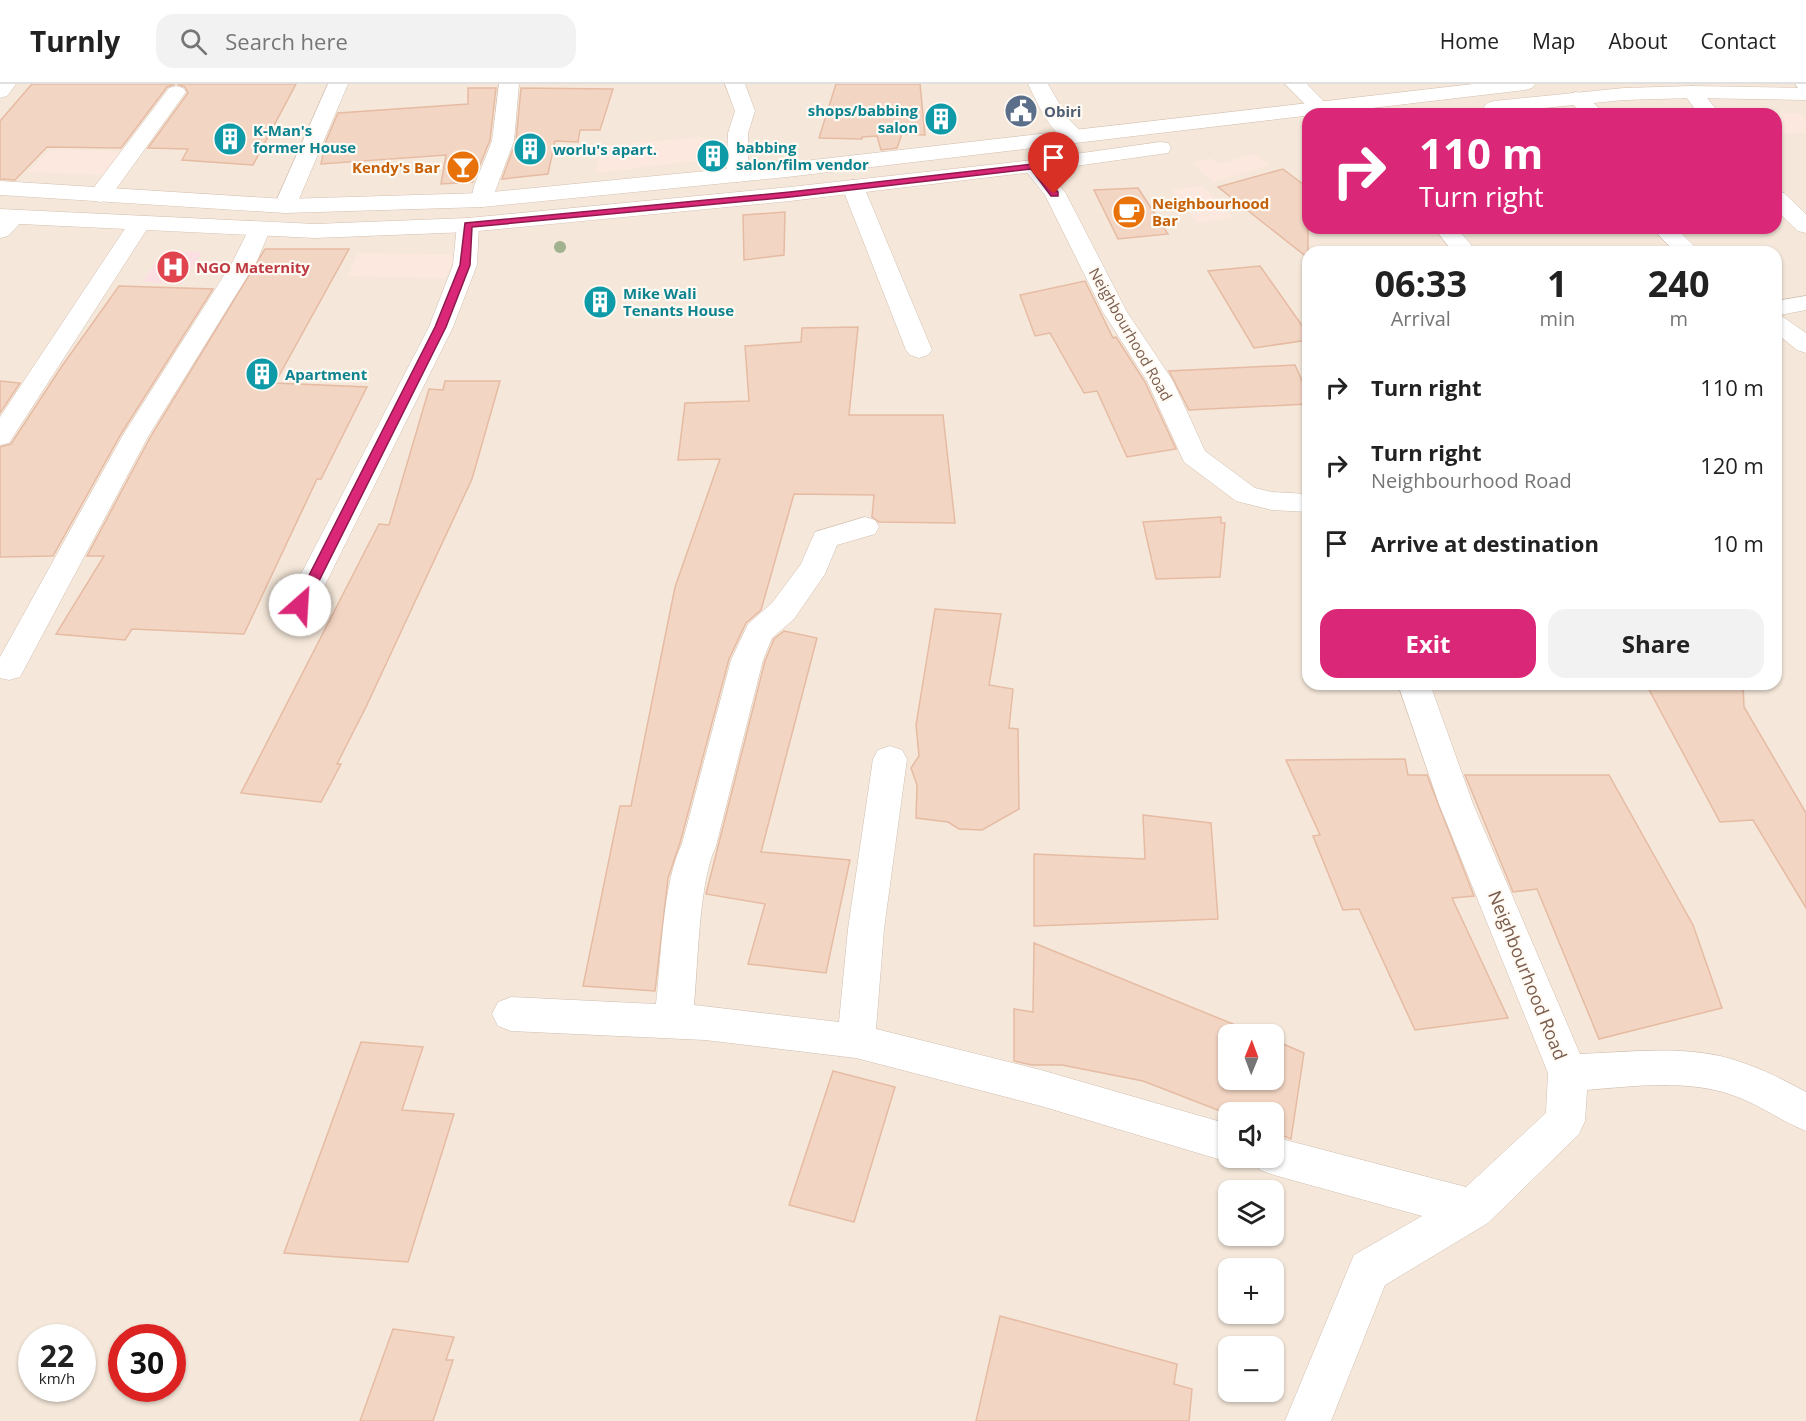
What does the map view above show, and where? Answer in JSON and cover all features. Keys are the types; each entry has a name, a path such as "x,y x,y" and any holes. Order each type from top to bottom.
{"street":[{"path":"0,92 6,84"},
{"path":"285,206 339,84"},
{"path":"482,200 485,186 503,141 510,84"},
{"path":"735,84 745,111 738,133 737,175"},
{"path":"1038,84 1058,120 1074,136"},
{"path":"1295,84 1319,107"},
{"path":"1311,108 1525,84"},
{"path":"100,195 176,92"},
{"path":"1692,92 1705,108"},
{"path":"1488,108 1576,98 1692,92 1806,94"},
{"path":"1576,98 1588,108"},
{"path":"0,188 285,206 482,200 737,175 1302,109"},
{"path":"5,222 140,223 315,231 468,225 853,187 1033,166 1302,130"},
{"name":"Neighbourhood Road","path":"1033,166 1054,194 1115,312 1160,381 1194,456 1246,495 1272,501 1302,503"},
{"path":"853,187 919,350"},
{"path":"1782,204 1806,226"},
{"path":"0,437 140,223"},
{"path":"300,605 441,327 465,265 468,225"},
{"path":"9,669 42,613 82,533 136,436 245,261 259,230"},
{"path":"1450,234 1460,246"},
{"path":"1669,234 1682,246"},
{"path":"1782,307 1806,303"},
{"path":"1782,326 1806,345"},
{"path":"674,1022 686,898 694,855 699,846 747,660 759,632 783,612 815,567 825,540 865,527"},
{"name":"Neighbourhood Road","path":"1308,1421 1369,1270 1473,1209 1565,1121 1568,1073 1456,804 1416,690"},
{"path":"856,1041 866,929 890,759"},
{"path":"511,1014 705,1023 856,1041 1041,1088 1218,1140"},
{"path":"1568,1073 1679,1069 1721,1074 1764,1091 1806,1112"},
{"path":"1284,1159 1473,1209"}],"shaded area":[{"path":"0,84 1806,84 1806,1421 0,1421"},
{"path":"1782,113 1800,113 1806,120 1806,133 1782,133"},
{"path":"707,137 701,160 596,173 600,146"},
{"path":"50,150 126,151 108,175 28,172"},
{"path":"1254,154 1270,165 1213,182 1193,163 1210,158 1219,164"},
{"path":"1202,186 1233,217 1198,223 1172,190"},
{"name":"NGO Maternity","path":"163,251 202,252 182,284 143,282"},
{"path":"358,253 456,255 445,278 348,276"}],"building":[{"path":"32,84 175,84 167,87 121,148 47,147 15,180 0,179 0,121"},
{"path":"177,84 296,84 253,165 182,160 188,149 148,148 188,93 185,87"},
{"path":"836,84 920,84 925,135 902,134 897,148 881,150 877,136 862,137 862,139 819,138"},
{"path":"468,88 496,88 490,140 473,182 441,184 446,155 321,164 326,141 338,113 468,104"},
{"path":"521,88 613,89 600,130 580,130 578,142 555,141 548,174 502,179 516,141"},
{"path":"1283,169 1302,183 1302,234 1308,234 1308,246 1302,246 1302,253 1218,187"},
{"name":"Neighbourhood Bar","path":"1138,188 1168,234 1118,239 1094,190"},
{"path":"785,212 784,255 744,260 743,215"},
{"path":"265,249 349,249 275,383 367,387 321,479 317,479 244,634 132,629 125,640 56,634 104,556 87,556 151,436"},
{"path":"1260,266 1302,326 1302,341 1254,348 1208,271"},
{"path":"1085,281 1113,338 1116,337 1145,382 1176,449 1127,457 1097,391 1084,393 1050,333 1035,336 1020,295"},
{"path":"119,286 213,289 121,434 53,556 0,557 0,447 11,444 62,366"},
{"path":"858,327 849,415 943,415 955,523 879,522 872,517 874,495 794,494 761,610 746,623 729,659 680,843 668,878 655,991 583,986 620,806 631,806 675,587 720,459 678,460 685,403 749,401 745,346 801,342 802,328"},
{"path":"1295,365 1302,381 1302,404 1189,410 1169,371"},
{"path":"0,381 20,383 0,413"},
{"path":"445,381 500,381 472,479 366,707 337,764 341,764 321,802 241,793 379,524 389,525 429,389 443,390"},
{"path":"1221,517 1221,523 1225,523 1220,577 1156,579 1143,522"},
{"path":"935,609 1001,614 989,685 1013,689 1009,728 1018,729 1019,809 982,830 959,829 948,822 916,818 917,785 911,768 919,756 916,725"},
{"path":"784,631 817,638 761,852 850,860 826,973 748,964 765,904 706,894 765,661 774,639"},
{"path":"1649,690 1743,690 1744,707 1806,813 1806,908 1753,820 1720,822"},
{"path":"1405,759 1408,775 1427,775 1474,896 1452,898 1508,1018 1415,1030 1359,909 1343,910 1313,836 1320,835 1286,760"},
{"path":"1465,775 1609,775 1693,925 1722,1008 1599,1039 1537,889 1513,892"},
{"path":"1143,815 1211,823 1218,919 1034,926 1034,854 1145,859"},
{"path":"1034,943 1233,1024 1218,1024 1218,1090 1284,1090 1284,1044 1304,1053 1291,1139 1284,1136 1284,1102 1218,1102 1218,1110 1143,1081 1062,1065 1032,1065 1014,1061 1014,1009 1033,1012"},
{"path":"361,1042 423,1047 402,1110 454,1114 408,1262 284,1253"},
{"path":"833,1071 895,1087 854,1222 789,1205"},
{"path":"1000,1316 1177,1364 1174,1384 1192,1389 1189,1421 976,1421"},
{"path":"393,1329 454,1337 446,1360 453,1360 433,1421 360,1421"}],"place":[{"name":"Obiri","path":"1021,111"},
{"name":"shops/babbing salon","path":"941,119"},
{"name":"K-Man's former House","path":"230,139"},
{"name":"worlu's apart.","path":"530,149"},
{"name":"babbing salon/film vendor","path":"713,156"},
{"name":"Kendy's Bar","path":"463,167"},
{"name":"Neighbourhood Bar","path":"1129,212"},
{"name":"NGO Maternity","path":"173,267"},
{"name":"Mike Wali Tenants House","path":"600,302"},
{"name":"Apartment","path":"262,374"}],"route":[{"path":"300,605 441,327 465,265 468,225 790,194 1033,166 1054,194"}]}
